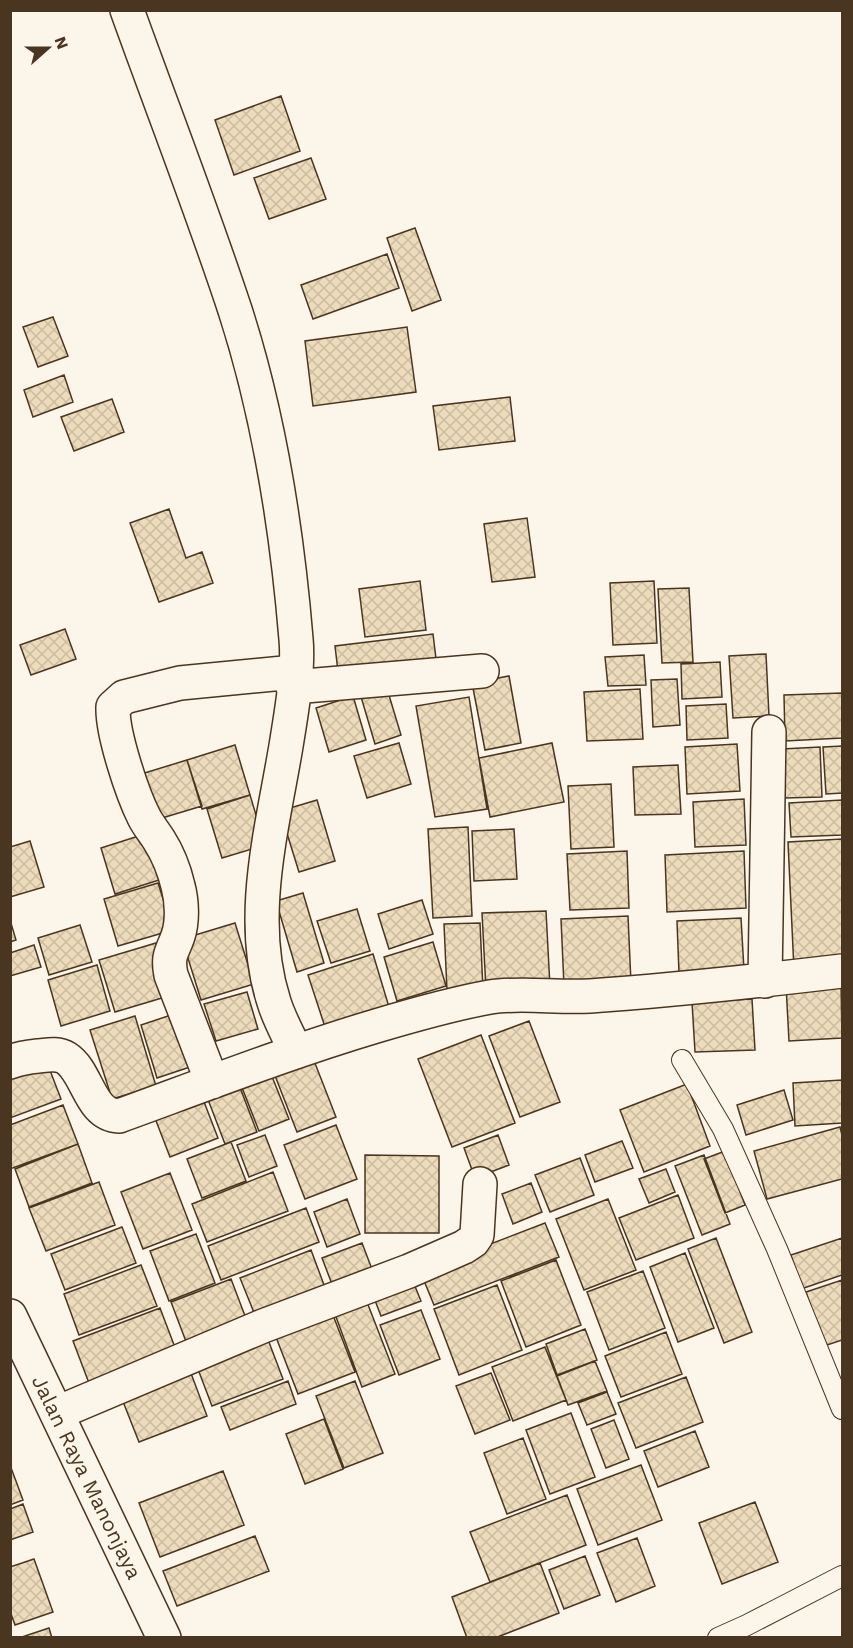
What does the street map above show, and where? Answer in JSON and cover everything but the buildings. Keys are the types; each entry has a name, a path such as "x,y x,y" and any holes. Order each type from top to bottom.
{"street":[{"path":"127,10 235,312 269,439 290,568 297,644 291,716 264,878 260,921 265,966 274,1003 296,1052"},
{"path":"212,1082 168,962 180,924 179,888 166,851 144,817 136,798 115,728 113,707 124,697 180,683 482,671"},
{"path":"765,981 769,732"},
{"path":"10,1062 20,1058 54,1054 65,1058 75,1066 103,1111 111,1116 119,1116 332,1038 412,1015 491,997 570,997 765,981 843,972"},
{"path":"57,1413 263,1326 409,1271 464,1247 477,1235 480,1184"},
{"name":"Jalan Raya Manonjaya","path":"10,1316 164,1638"}],"lane":[{"path":"682,1060 727,1139 777,1249 843,1409"},
{"path":"718,1638 843,1576"}]}
